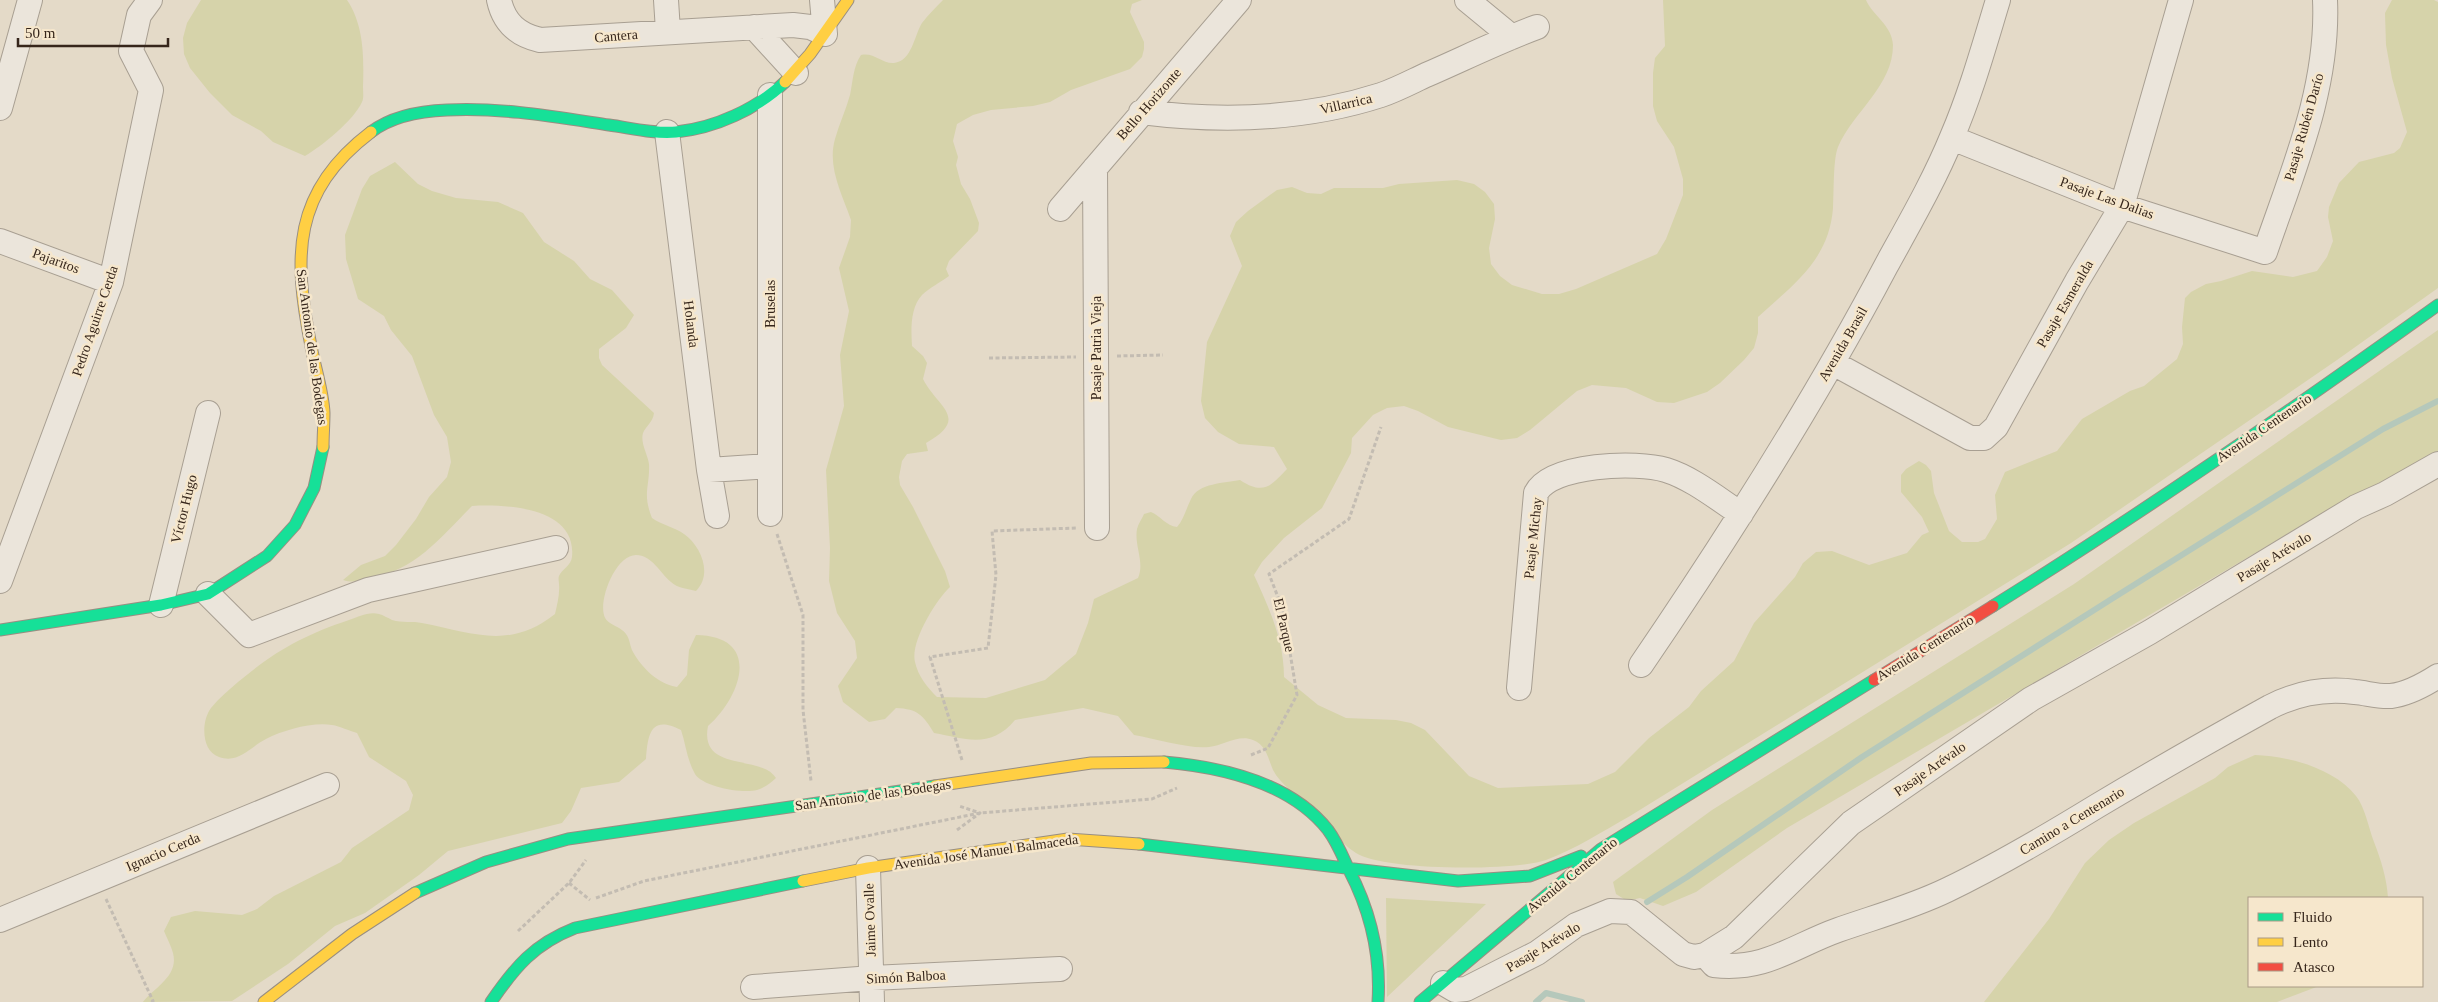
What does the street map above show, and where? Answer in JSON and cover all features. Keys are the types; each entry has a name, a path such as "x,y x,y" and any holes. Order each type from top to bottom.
{"street":[{"path":"0,108 30,0"},
{"name":"Pedro Aguirre Cerda","path":"0,581 112,282 151,90 131,51 139,15 150,0"},
{"name":"Cantera","path":"499,0 509,23 516,32 540,40 793,25 810,27 824,34"},
{"path":"666,0 668,31"},
{"path":"822,0 824,34"},
{"name":"San Antonio de las Bodegas","path":"0,630 161,605 208,594 267,556 282,542 305,507 320,468 323,448 324,412 302,288 300,249 309,211 317,193 344,153 358,140 392,119 411,113 438,109 495,110 667,132 686,130 728,118 770,95 796,73 848,0"},
{"name":"Bello Horizonte","path":"1060,208 1239,0"},
{"path":"1467,0 1512,37"},
{"name":"Avenida Brasil","path":"1641,665 1741,514 1832,363 1914,214 1952,138 1980,60 1998,0"},
{"name":"Pasaje Esmeralda","path":"1832,363 1970,438 1984,438 1996,427 2077,281 2122,206 2181,0"},
{"name":"Pasaje Rubén Darío","path":"2266,252 2316,96 2325,33 2325,0"},
{"path":"754,27 796,73"},
{"name":"Villarrica","path":"1141,112 1208,118 1243,118 1279,116 1349,104 1383,95 1537,27"},
{"name":"Bruselas","path":"770,95 770,514"},
{"name":"Holanda","path":"667,132 709,470 717,516"},
{"name":"Pasaje Las Dalias","path":"1952,138 2122,206 2266,252"},
{"name":"Pasaje Patria Vieja","path":"1095,168 1097,528"},
{"name":"Pajaritos","path":"0,241 112,282"},
{"name":"Avenida Centenario","path":"1420,1002 1601,849 2078,553 2310,397 2438,305"},
{"name":"Víctor Hugo","path":"161,605 208,413"},
{"name":"Pasaje Arévalo","path":"1443,983 1455,990 1466,989 1536,952 1576,925 1617,910 1637,915 1683,954 1694,957 1705,955 1734,937 1851,823 2031,699 2150,632 2356,507 2385,494 2438,464"},
{"path":"709,470 770,466"},
{"name":"Pasaje Michay","path":"1519,688 1536,493 1544,483 1575,471 1606,466 1654,467 1679,475 1741,514"},
{"path":"208,594 249,635 368,590 556,548"},
{"name":"Camino a Centenario","path":"1705,955 1714,965 1759,964 1789,953 1823,936 1885,915 1945,891 2018,854 2140,781 2288,699 2306,693 2342,690 2389,696 2415,689 2438,676"},
{"name":"San Antonio de las Bodegas","path":"264,1002 383,912 437,882 499,857 568,839 1123,760 1170,762 1216,770 1254,782 1282,794 1314,816 1332,836 1368,912 1374,934 1380,978 1378,1002"},
{"name":"Ignacio Cerda","path":"0,920 327,785"},
{"name":"Avenida José Manuel Balmaceda","path":"491,1002 522,960 544,942 575,928 868,868 1051,841 1087,839 1442,880 1506,879 1530,876 1601,849"},
{"name":"Jaime Ovalle","path":"868,868 872,1002"},
{"name":"Simón Balboa","path":"753,988 872,978 1060,968"}],"path":[{"name":"El Parque","path":"1216,770 1268,748 1297,695 1283,610 1270,574 1349,519 1381,427"},
{"path":"770,514 803,615 803,710 814,804"},
{"path":"968,781 930,657 988,648 996,575 992,531 1097,528"},
{"path":"569,883 589,900 644,881 980,813 1152,799 1184,784"},
{"path":"952,804 980,813"},
{"path":"951,834 980,813"},
{"path":"514,935 569,883 604,835"},
{"path":"97,880 153,1001 151,1002"}],"shaded area":[{"path":"201,0 347,0 357,20 362,42 363,97 358,109 337,132 305,156 273,142 261,131 232,115 210,93 190,68 184,54 183,38 187,23"},
{"path":"943,0 1142,0 1132,4 1130,12 1144,42 1144,49 1142,57 1130,69 1071,90 1050,102 1033,106 991,110 973,115 957,124 953,141 958,157 956,165 961,184 970,199 979,223 978,231 949,261 946,269 949,276 925,292 918,300 913,313 912,326 912,346 923,356 927,363 923,379 947,412 949,419 939,434 926,443 928,451 907,454 902,461 899,477 900,485 945,571 950,587 938,601 925,622 914,654 916,667 921,677 937,697 986,698 1045,680 1076,654 1088,623 1094,599 1138,578 1140,560 1136,535 1138,525 1144,514 1151,512 1170,525 1177,527 1194,494 1200,490 1212,485 1240,480 1255,487 1266,487 1287,469 1274,447 1239,444 1218,432 1205,418 1201,401 1207,342 1242,266 1230,236 1236,222 1277,190 1292,187 1307,193 1321,194 1334,188 1383,188 1399,184 1457,180 1474,184 1485,192 1494,204 1495,219 1489,248 1491,264 1500,276 1512,285 1542,294 1559,294 1576,289 1657,254 1666,239 1683,195 1683,179 1674,147 1657,121 1653,106 1655,58 1665,46 1663,0 1866,0 1886,26 1892,38 1891,60 1887,73 1880,86 1845,134 1836,152 1833,208 1825,242 1808,270 1758,317 1758,333 1754,348 1720,383 1707,392 1674,403 1657,402 1626,388 1592,385 1577,391 1530,430 1517,438 1501,440 1448,427 1418,411 1404,406 1387,408 1373,415 1352,438 1351,453 1322,508 1284,538 1262,562 1254,575 1270,612 1278,637 1284,677 1318,705 1346,718 1396,720 1411,723 1425,730 1469,776 1498,788 1588,784 1615,772 1649,738 1689,707 1701,691 1734,661 1754,623 1795,577 1803,563 1816,552 1832,551 1869,565 1907,553 1922,535 1929,532 1922,517 1901,492 1901,475 1906,469 1919,461 1931,471 1934,493 1949,531 1962,542 1978,542 1985,539 1997,519 1995,495 2005,472 2057,451 2082,419 2130,391 2144,386 2177,359 2183,344 2182,327 2185,298 2191,292 2206,284 2252,271 2293,277 2317,271 2327,257 2333,241 2328,217 2329,207 2339,183 2359,162 2394,153 2400,148 2407,132 2392,78 2386,45 2385,13 2392,0 2434,0 2438,2 2438,288 2071,543 1589,840 1557,856 1530,864 1450,867 1420,866 1371,859 1356,853 1344,844 1280,780 1273,770 1264,749 1253,740 1242,738 1209,747 1182,745 1134,735 1118,716 1083,708 1015,720 997,735 977,740 934,733 923,717 910,710 896,708 885,719 869,722 843,702 838,686 857,658 855,641 837,613 829,581 830,548 826,470 844,406 840,355 849,311 839,268 850,237 851,220 834,170 833,149 850,95 855,69 861,55 870,55 890,63 905,58 922,23"},
{"path":"395,162 418,184 432,191 456,198 498,202 523,213 544,242 574,261 590,279 612,290 634,315 626,328 599,349 599,358 602,365 654,413 642,437 649,464 647,502 649,509 652,518 690,539 703,561 704,577 696,591 683,588 671,582 647,558 636,555 629,557 622,562 611,579 604,598 604,615 608,621 624,631 633,652 651,674 663,683 677,687 687,675 689,650 696,635 717,638 730,645 738,656 740,670 737,684 720,714 708,726 708,741 713,751 722,757 758,766 776,778 762,788 751,791 733,790 706,783 699,779 692,769 681,730 671,726 657,726 650,734 646,759 619,782 581,788 571,811 562,823 448,851 419,875 365,913 335,926 288,964 232,1001 143,1002 165,980 173,968 173,953 164,931 171,917 195,911 242,915 257,909 274,896 341,862 352,848 409,810 413,795 406,781 369,757 357,733 335,726 324,724 290,730 260,742 244,754 226,759 219,757 209,749 204,735 208,714 217,701 265,661 290,645 318,632 367,614 381,614 396,621 419,622 491,636 522,632 538,625 555,614 559,596 559,577 572,557 571,540 563,528 552,518 520,508 472,506 438,541 401,568 386,574 353,582 343,580 361,565 385,556 396,545 416,519 429,497 447,477 451,462 447,437 434,415 412,356 391,330 384,316 358,299 346,259 345,235 362,189 370,176"},
{"path":"2438,330 2438,451 2379,484 2347,499 1787,828 1696,892 1663,906 1640,898 1627,901 1616,894 1613,882 1712,810 2074,584"},
{"path":"2255,755 2282,758 2310,765 2336,778 2347,786 2356,796 2367,818 2383,870 2388,897 2248,897 2248,987 2316,987 2277,1002 1984,1002 2049,919 2085,863 2109,840 2134,823 2215,778 2228,767"},
{"path":"1386,898 1486,904 1387,997"}],"waterway":[{"path":"1647,902 1687,877 1862,757 2383,429 2438,401"},
{"path":"1536,1002 1546,993 1582,1002"}],"traffic: fast":[{"path":"371,132 388,122 407,115 467,109 528,113 651,131 676,132 706,126 735,116 762,101 785,82"},
{"path":"1993,606 2106,534 2218,459 2438,305"},
{"path":"0,630 161,605 208,594 267,556 295,525 314,488 323,447"},
{"path":"1420,1002 1601,849 1874,680"},
{"path":"1164,762 1208,768 1253,780 1294,800 1328,830 1357,886 1369,918 1378,967 1378,1002"},
{"path":"415,893 486,862 568,839 935,786"},
{"path":"1139,844 1458,881 1530,876 1581,856"},
{"path":"491,1002 517,967 537,949 548,941 575,928 803,881"}],"traffic: slow":[{"path":"785,82 810,54 848,0"},
{"path":"323,447 324,413 321,388 305,313 302,283 301,255 305,228 313,202 326,178 345,155 371,132"},
{"path":"935,786 1091,763 1164,762"},
{"path":"803,881 868,868 1068,839 1139,844"},
{"path":"264,1002 352,934 415,893"}],"traffic: jam":[{"path":"1874,680 1993,606"}]}
